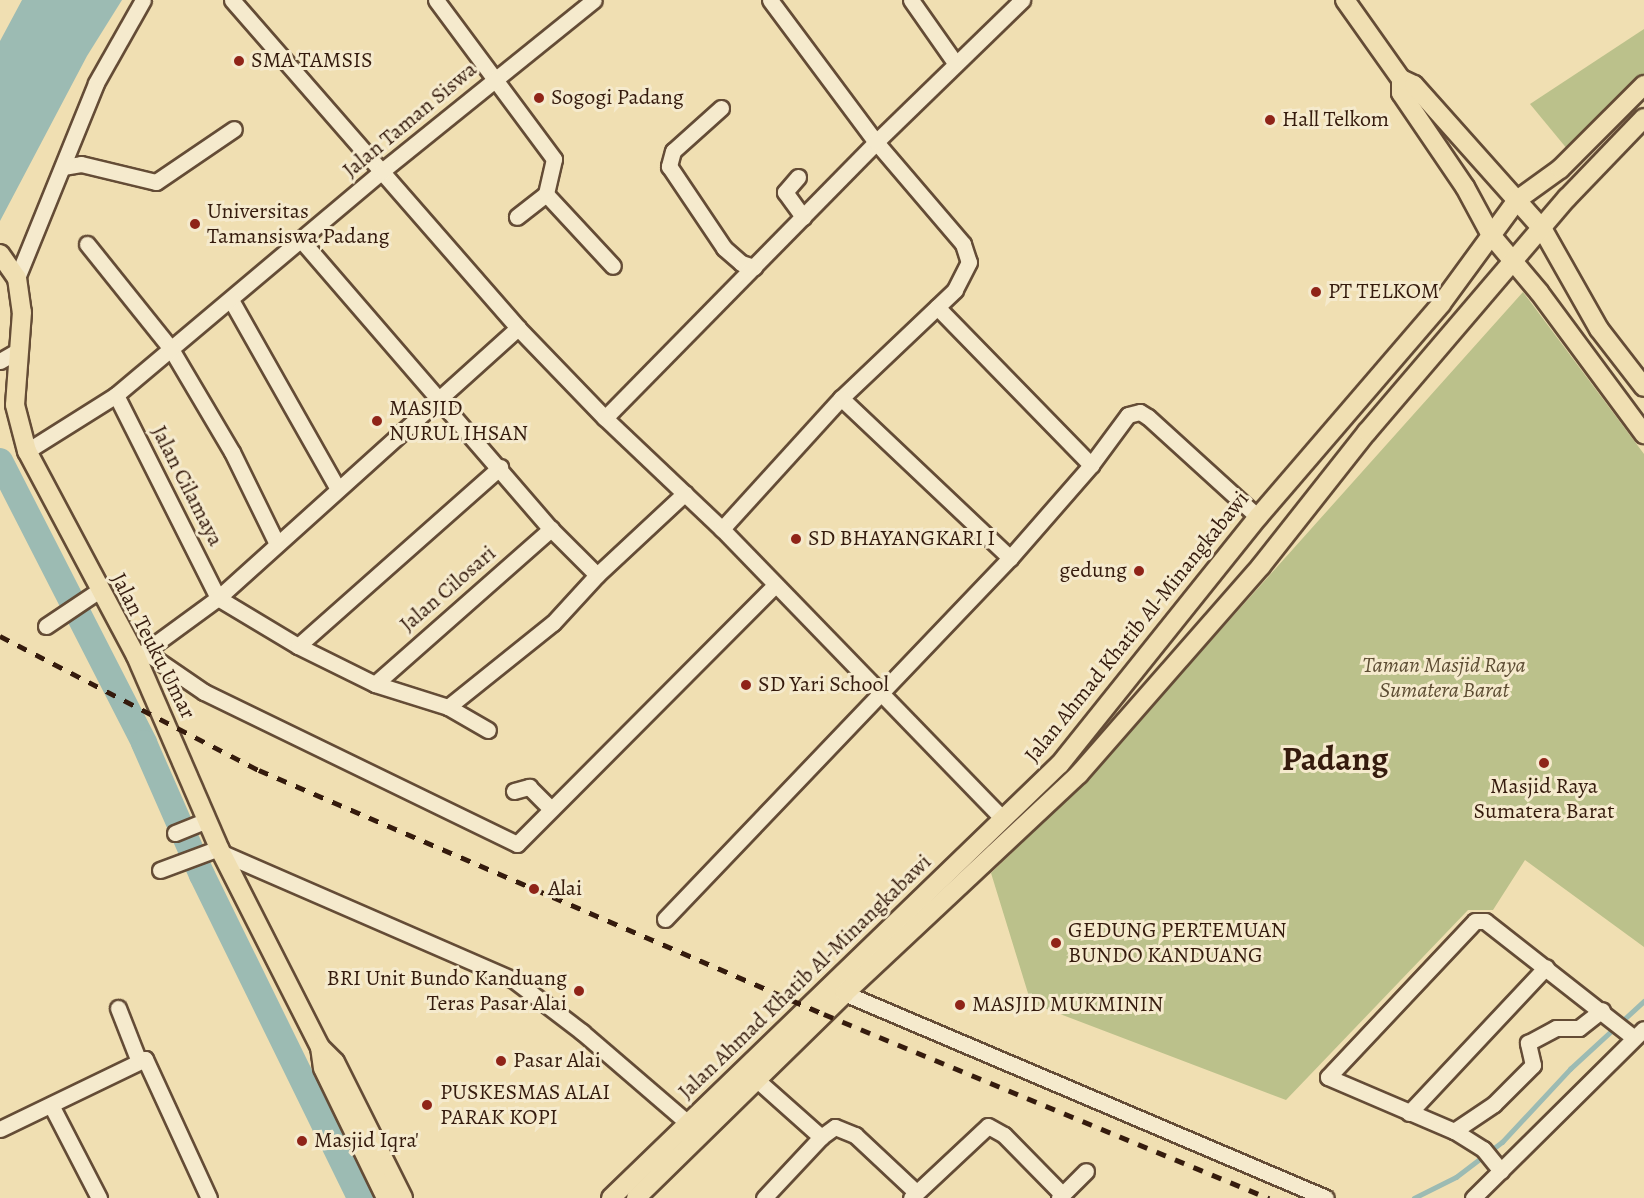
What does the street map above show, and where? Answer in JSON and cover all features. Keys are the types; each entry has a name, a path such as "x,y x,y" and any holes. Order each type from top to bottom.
{"main road":[{"path":"1351,2 1401,79 1414,85 1544,230 1599,329 1644,387"},
{"path":"1401,79 1401,93 1465,187 1491,235 1539,292 1644,434"},
{"name":"Jalan Ahmad Khatib Al-Minangkabawi","path":"636,1198 695,1130 1060,764 1258,517 1441,304 1517,200 1548,179 1644,85"},
{"name":"Jalan Ahmad Khatib Al-Minangkabawi","path":"611,1198 757,1080 837,990 1079,774 1260,566 1367,432 1544,230 1567,198 1644,118"},
{"name":"Jalan Teuku Umar","path":"1,255 16,278 22,312 15,405 27,451 93,594 141,654 201,822 320,1047 335,1062 403,1198"},
{"path":"1128,680 1147,697"},
{"name":"Jalan Teuku Umar","path":"320,1047 323,1068 386,1198"}],"street":[{"path":"16,278 96,83 143,0"},
{"path":"232,0 518,328 605,418 722,529 1003,819"},
{"path":"436,0 554,159 546,194 517,217"},
{"name":"Jalan Taman Siswa","path":"27,451 116,395 302,241 382,171 594,0"},
{"path":"722,529 841,398 938,307 966,274 969,262 963,244 876,142 770,0"},
{"path":"911,0 956,64"},
{"path":"605,418 876,142 1022,0"},
{"path":"721,108 673,151 669,166 724,248 741,263 754,267"},
{"path":"63,167 81,164 156,182 234,129"},
{"path":"798,177 785,192 803,217"},
{"path":"546,194 613,266"},
{"path":"302,241 500,466 550,528 597,575"},
{"path":"87,244 171,349 232,452 277,544"},
{"path":"231,300 338,489"},
{"path":"938,307 1091,465"},
{"path":"518,328 218,598 141,654 204,692 510,842 524,840 551,809 775,585"},
{"path":"0,361 19,350"},
{"name":"Jalan Cilamaya","path":"116,395 218,598"},
{"path":"841,398 1010,558"},
{"path":"665,919 1010,558 1091,465 1128,415 1140,412 1258,517"},
{"path":"297,646 500,466"},
{"path":"448,707 553,623 597,575 685,493"},
{"name":"Jalan Cilosari","path":"375,684 550,528"},
{"path":"51,621 93,594"},
{"path":"218,598 297,646 375,684 448,707 478,730"},
{"path":"514,791 529,787 551,809"},
{"path":"177,832 201,822"},
{"path":"160,870 216,851 514,980 582,1032 695,1130"},
{"path":"1497,1166 1483,1149 1454,1131 1328,1077 1475,921 1485,921 1624,1025"},
{"path":"1409,1113 1546,967"},
{"path":"837,990 1324,1198"},
{"path":"118,1008 138,1059"},
{"path":"1454,1131 1494,1104 1533,1065 1528,1043 1556,1028 1624,1025"},
{"path":"1473,1198 1497,1166 1624,1025"},
{"path":"0,1130 138,1059 149,1063 209,1198"},
{"path":"757,1080 821,1137"},
{"path":"51,1105 99,1198"},
{"path":"764,1198 821,1137 835,1127 855,1135 913,1195 988,1126 1004,1135 1060,1196 1086,1171"}],"green space":[{"path":"1644,29 1644,74 1568,150 1530,104"},
{"name":"Taman Masjid Raya Sumatera Barat","path":"1523,292 1644,454 1644,947 1525,860 1493,910 1468,910 1286,1100 1031,1003 991,873 1081,786"}],"water":[{"path":"22,0 122,0 87,56 0,221 0,41"}],"waterway":[{"path":"0,461 144,743 202,875 360,1198"},
{"path":"1414,1198 1456,1177 1502,1142 1570,1069 1644,1001"}],"railway":[{"path":"0,636 259,770 824,1014 1269,1198"}],"place":[{"name":"SMA TAMSIS","path":"239,61"},
{"name":"Sogogi Padang","path":"539,98"},
{"name":"Hall Telkom","path":"1270,120"},
{"name":"Universitas Tamansiswa Padang","path":"195,224"},
{"name":"PT TELKOM","path":"1316,292"},
{"name":"MASJID NURUL IHSAN","path":"377,421"},
{"name":"SD BHAYANGKARI I","path":"796,539"},
{"name":"gedung","path":"1139,571"},
{"name":"SD Yari School","path":"746,685"},
{"name":"Masjid Raya Sumatera Barat","path":"1544,763"},
{"name":"Alai","path":"534,889"},
{"name":"GEDUNG PERTEMUAN BUNDO KANDUANG","path":"1056,943"},
{"name":"BRI Unit Bundo Kanduang Teras Pasar Alai","path":"579,991"},
{"name":"MASJID MUKMININ","path":"960,1005"},
{"name":"Pasar Alai","path":"501,1061"},
{"name":"PUSKESMAS ALAI PARAK KOPI","path":"427,1105"},
{"name":"Masjid Iqra'","path":"302,1141"}],"district":[{"name":"Padang","path":"1335,759"}]}
